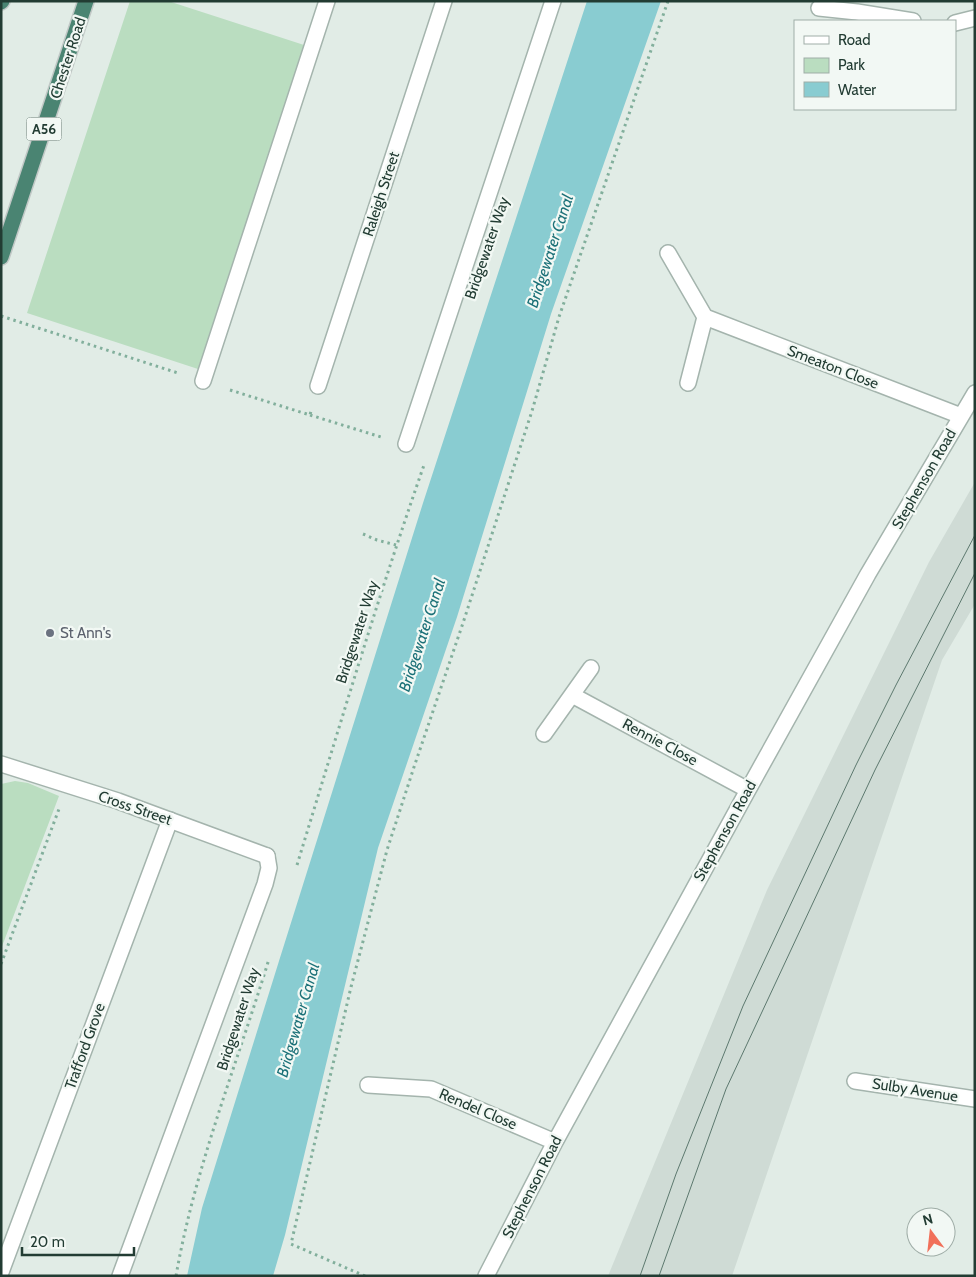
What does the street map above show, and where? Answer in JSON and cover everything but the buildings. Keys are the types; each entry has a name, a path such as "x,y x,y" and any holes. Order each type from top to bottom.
{"highway":[{"name":"Chester Road","path":"1,257 86,1"}],"street":[{"path":"203,381 327,1"},
{"name":"Raleigh Street","path":"318,386 444,1"},
{"path":"406,444 553,1"},
{"path":"819,8 857,7 909,20"},
{"path":"956,23 975,18"},
{"path":"668,253 705,317 688,383"},
{"name":"Smeaton Close","path":"705,317 960,416"},
{"name":"Stephenson Road","path":"486,1276 555,1142 748,790 868,574 975,393"},
{"path":"544,734 591,668"},
{"name":"Rennie Close","path":"572,695 748,790"},
{"name":"Cross Street","path":"1,764 118,801 267,856 269,868 265,884 120,1276"},
{"name":"Trafford Grove","path":"1,1272 170,820"},
{"name":"Sulby Avenue","path":"855,1081 975,1099"},
{"name":"Rendel Close","path":"368,1085 431,1089 555,1142"}],"path":[{"path":"365,1276 291,1244 351,987 387,850 532,411 559,317 668,1"},
{"path":"1,316 406,444"},
{"path":"310,415 318,386"},
{"name":"Bridgewater Way","path":"295,872 396,545 426,460"},
{"path":"363,534 396,545"},
{"path":"1,964 68,786"},
{"name":"Bridgewater Way","path":"176,1276 182,1240 209,1144 269,958"}],"shaded area":[{"path":"975,482 975,604 942,660 732,1276 608,1276 767,890 929,562"}],"green space":[{"path":"130,1 168,1 304,45 198,369 27,313"},
{"path":"15,781 28,783 59,796 1,949 1,784"}],"water":[{"name":"Bridgewater Canal","path":"587,1 661,1 551,314 457,617 378,848 285,1235 273,1276 187,1276 202,1208 279,961 423,503"}],"tram line":[{"path":"640,1276 676,1174 743,1006 856,765 975,535"},
{"path":"659,1276 726,1089 875,770 975,573"}],"place":[{"name":"St Ann's","path":"50,633"}]}
